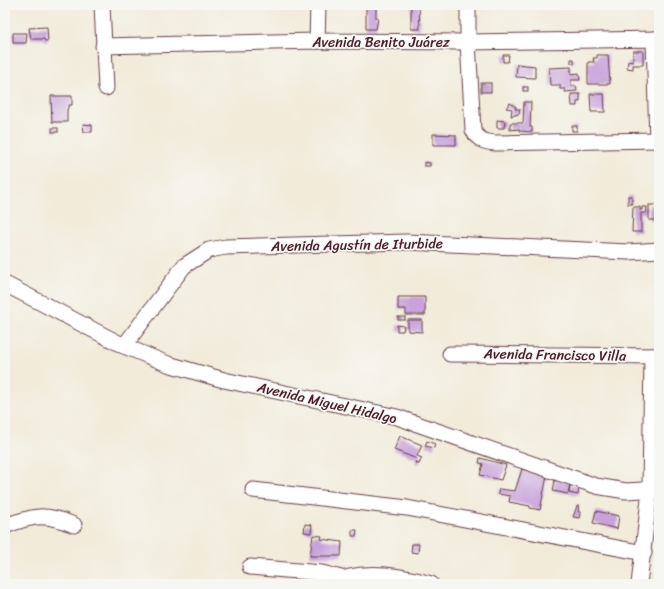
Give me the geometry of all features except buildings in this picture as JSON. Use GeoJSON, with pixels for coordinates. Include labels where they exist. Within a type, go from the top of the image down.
{"type":"FeatureCollection","features":[{"type":"Feature","properties":{"kind":"street"},"geometry":{"type":"LineString","coordinates":[[102,5],[106,88]]}},
{"type":"Feature","properties":{"kind":"street"},"geometry":{"type":"LineString","coordinates":[[317,41],[318,5]]}},
{"type":"Feature","properties":{"kind":"street"},"geometry":{"type":"LineString","coordinates":[[468,5],[468,42],[473,130],[477,137],[483,142],[658,140],[656,39]]}},
{"type":"Feature","properties":{"kind":"street","name":"Avenida Benito Juárez"},"geometry":{"type":"LineString","coordinates":[[103,46],[317,41],[468,42],[656,39]]}},
{"type":"Feature","properties":{"kind":"street","name":"Avenida Agustín de Iturbide"},"geometry":{"type":"LineString","coordinates":[[124,346],[184,266],[209,250],[226,247],[406,242],[630,252],[659,250]]}},
{"type":"Feature","properties":{"kind":"street","name":"Avenida Miguel Hidalgo"},"geometry":{"type":"LineString","coordinates":[[5,284],[124,346],[168,364],[224,380],[397,417],[596,486],[626,491],[655,490]]}},
{"type":"Feature","properties":{"kind":"street","name":"Avenida Francisco Villa"},"geometry":{"type":"LineString","coordinates":[[450,354],[655,356]]}},
{"type":"Feature","properties":{"kind":"street"},"geometry":{"type":"LineString","coordinates":[[639,584],[655,490],[655,356]]}},
{"type":"Feature","properties":{"kind":"street"},"geometry":{"type":"LineString","coordinates":[[253,490],[407,508],[644,553]]}},
{"type":"Feature","properties":{"kind":"street"},"geometry":{"type":"LineString","coordinates":[[5,526],[36,516],[56,518],[74,525]]}},
{"type":"Feature","properties":{"kind":"street"},"geometry":{"type":"LineString","coordinates":[[250,567],[322,574],[335,581],[373,574],[413,579],[431,584]]}}]}
